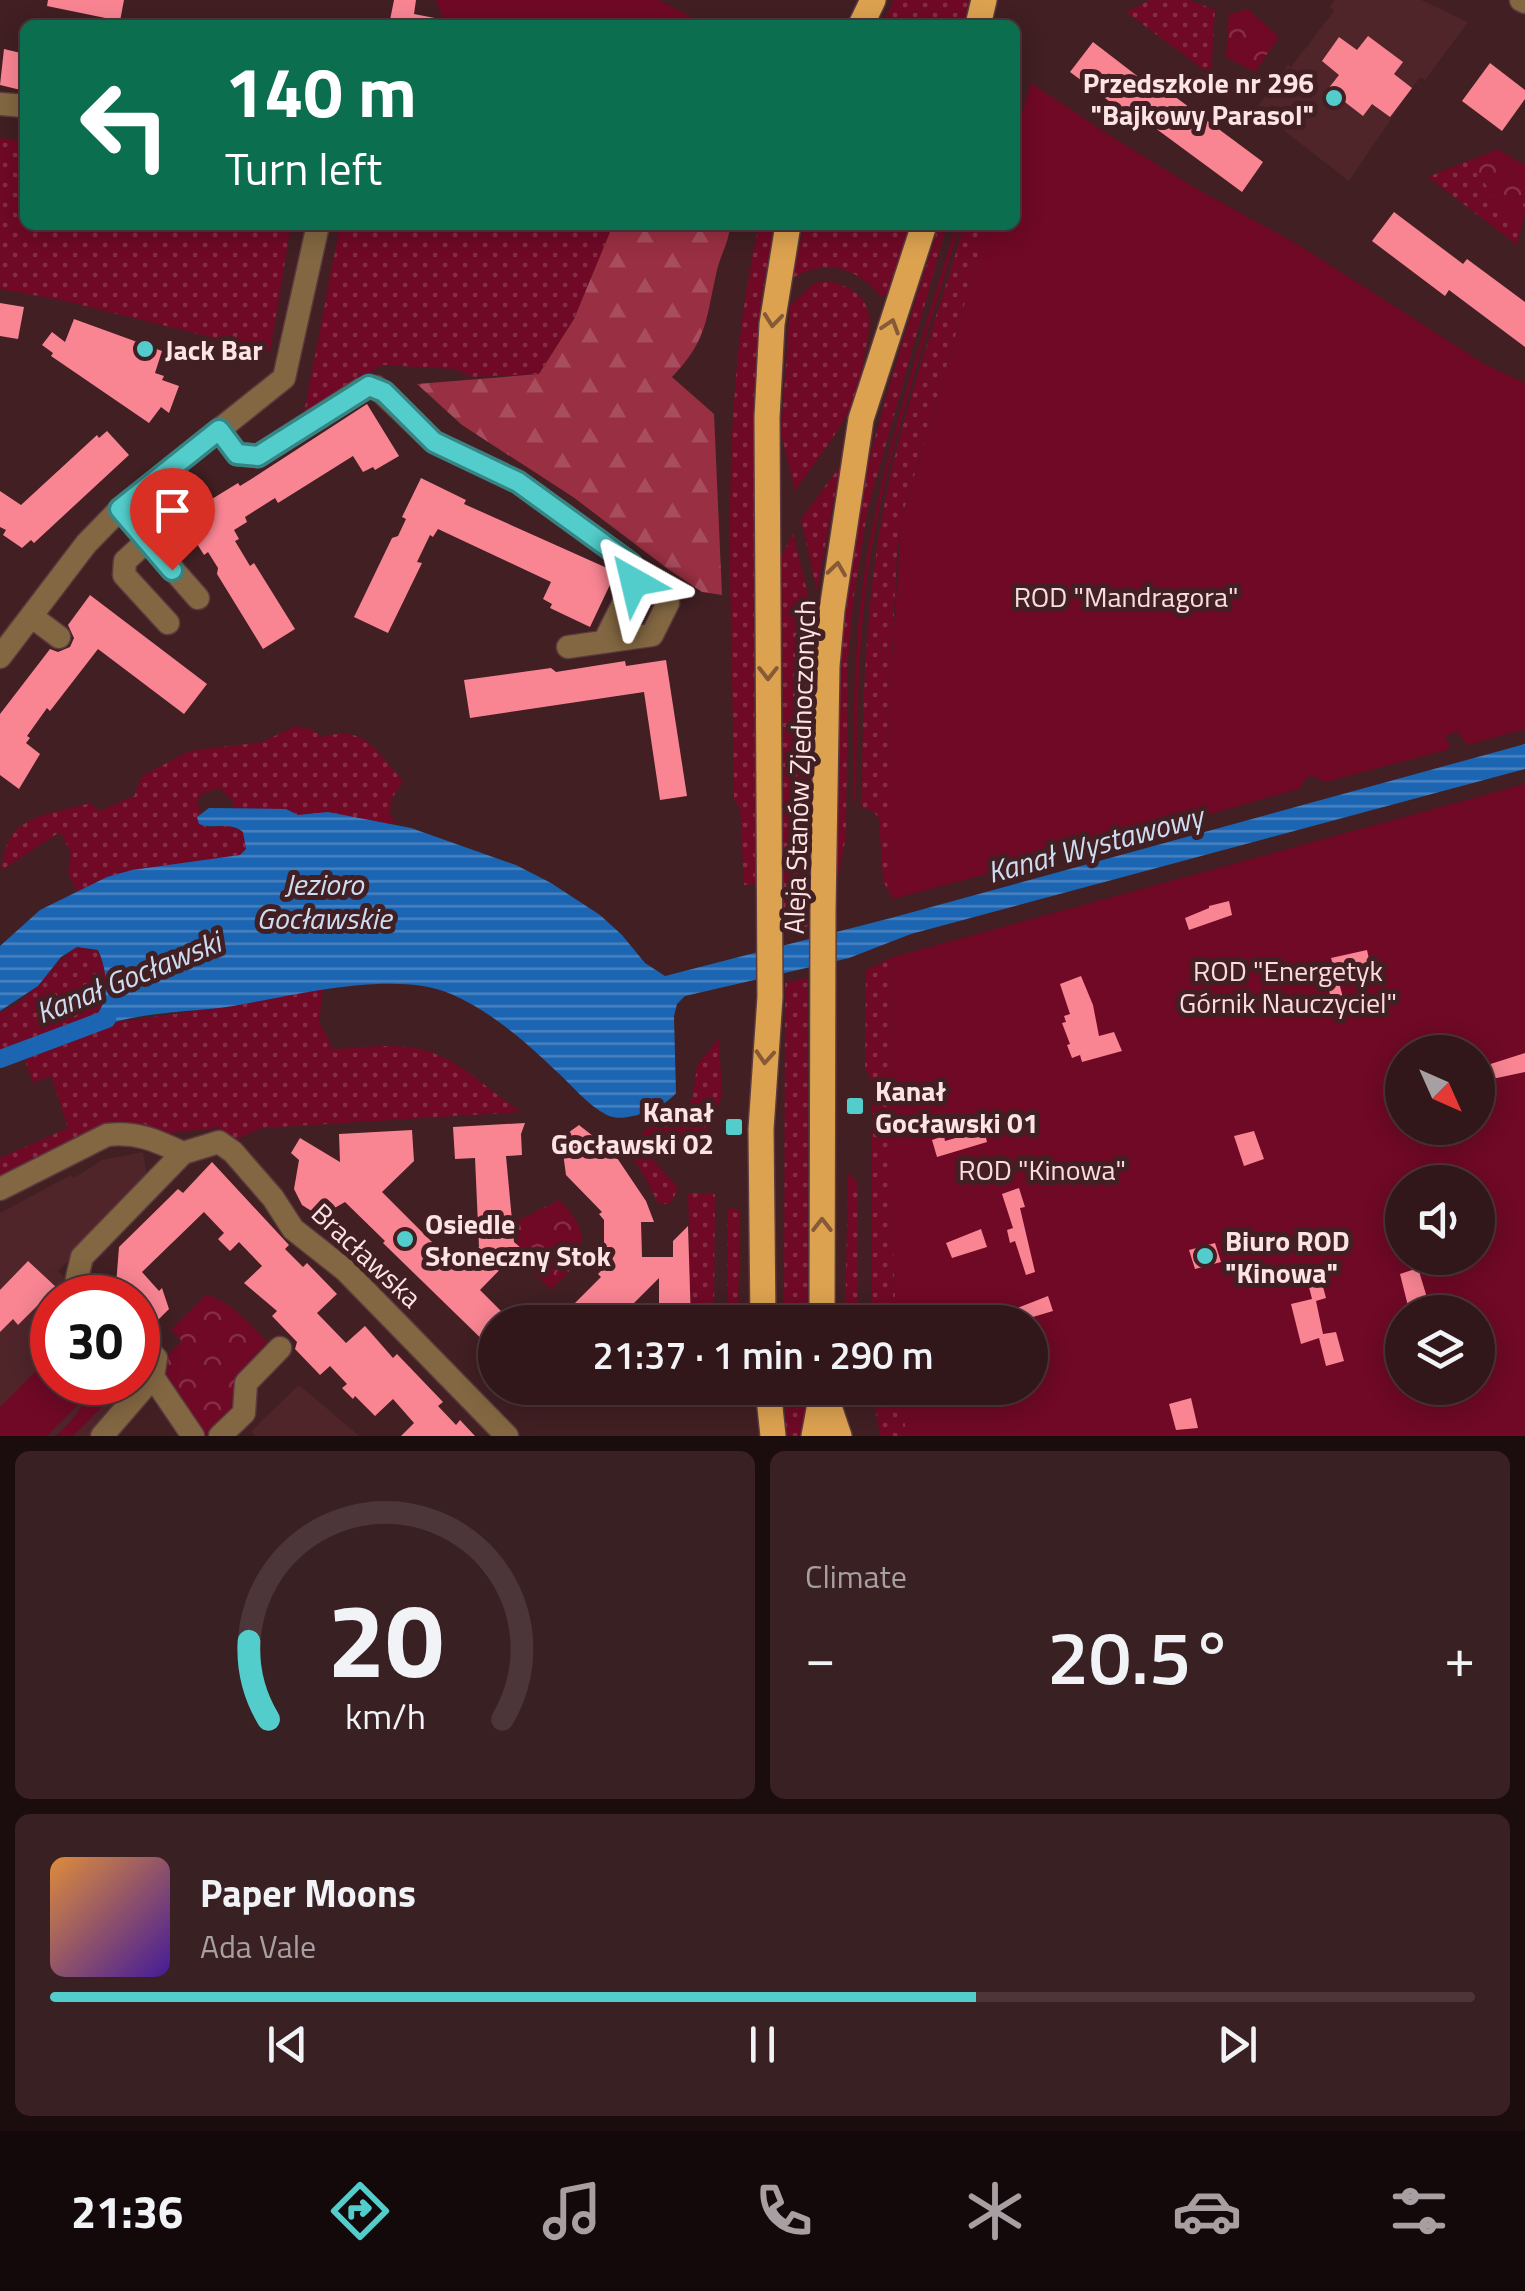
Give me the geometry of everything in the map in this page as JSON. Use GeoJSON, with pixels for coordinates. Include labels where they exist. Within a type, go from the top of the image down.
{"type":"FeatureCollection","features":[{"type":"Feature","properties":{"kind":"main road","name":"Aleja Stanów Zjednoczonych"},"geometry":{"type":"LineString","coordinates":[[763,1305],[761,1129],[770,997],[767,417],[774,313],[787,230]]}},
{"type":"Feature","properties":{"kind":"main road","name":"Aleja Stanów Zjednoczonych"},"geometry":{"type":"LineString","coordinates":[[822,1305],[827,666],[840,550],[862,420],[922,230]]}},
{"type":"Feature","properties":{"kind":"main road"},"geometry":{"type":"LineString","coordinates":[[757,1436],[759,1405]]}},
{"type":"Feature","properties":{"kind":"main road"},"geometry":{"type":"LineString","coordinates":[[770,1405],[773,1436]]}},
{"type":"Feature","properties":{"kind":"main road"},"geometry":{"type":"LineString","coordinates":[[814,1436],[820,1405]]}},
{"type":"Feature","properties":{"kind":"main road"},"geometry":{"type":"LineString","coordinates":[[828,1405],[838,1436]]}},
{"type":"Feature","properties":{"kind":"street"},"geometry":{"type":"LineString","coordinates":[[0,658],[86,544],[120,509],[284,378],[317,230]]}},
{"type":"Feature","properties":{"kind":"street"},"geometry":{"type":"LineString","coordinates":[[219,430],[237,454],[258,456],[362,388],[376,388],[434,442],[518,482],[631,564],[634,582],[604,642]]}},
{"type":"Feature","properties":{"kind":"street"},"geometry":{"type":"LineString","coordinates":[[120,509],[198,598]]}},
{"type":"Feature","properties":{"kind":"street"},"geometry":{"type":"LineString","coordinates":[[147,542],[125,560],[124,574],[168,622]]}},
{"type":"Feature","properties":{"kind":"street"},"geometry":{"type":"LineString","coordinates":[[568,647],[652,635],[668,603]]}},
{"type":"Feature","properties":{"kind":"street"},"geometry":{"type":"LineString","coordinates":[[32,616],[59,637]]}},
{"type":"Feature","properties":{"kind":"street"},"geometry":{"type":"LineString","coordinates":[[0,1189],[106,1134],[126,1132],[183,1153],[82,1258],[78,1275]]}},
{"type":"Feature","properties":{"kind":"street","name":"Bracławska"},"geometry":{"type":"LineString","coordinates":[[183,1153],[212,1142],[224,1144],[274,1198],[293,1229],[345,1270],[507,1436]]}},
{"type":"Feature","properties":{"kind":"street"},"geometry":{"type":"LineString","coordinates":[[220,1436],[244,1412],[246,1383],[280,1348]]}},
{"type":"Feature","properties":{"kind":"street"},"geometry":{"type":"LineString","coordinates":[[160,1389],[193,1436]]}},
{"type":"Feature","properties":{"kind":"street"},"geometry":{"type":"LineString","coordinates":[[102,1436],[129,1405]]}},
{"type":"Feature","properties":{"kind":"shaded area","name":"Przedszkole nr 296 \"Bajkowy Parasol\""},"geometry":{"type":"Polygon","coordinates":[[[1335,0],[1421,0],[1468,22],[1425,80],[1420,77],[1349,181],[1256,109],[1334,11],[1330,7],[1335,0]]]}},
{"type":"Feature","properties":{"kind":"shaded area"},"geometry":{"type":"Polygon","coordinates":[[[143,1152],[148,1182],[58,1271],[62,1275],[30,1275],[30,1405],[117,1405],[91,1436],[0,1436],[0,1213],[71,1175],[74,1178],[102,1160],[143,1152]]]}},
{"type":"Feature","properties":{"kind":"shaded area"},"geometry":{"type":"Polygon","coordinates":[[[299,1385],[359,1436],[255,1436],[251,1431],[299,1385]]]}},
{"type":"Feature","properties":{"kind":"green space"},"geometry":{"type":"Polygon","coordinates":[[[436,0],[658,0],[694,18],[693,20],[443,20],[436,0]]]}},
{"type":"Feature","properties":{"kind":"green space"},"geometry":{"type":"Polygon","coordinates":[[[894,0],[969,0],[964,20],[884,20],[894,0]]]}},
{"type":"Feature","properties":{"kind":"green space"},"geometry":{"type":"Polygon","coordinates":[[[1150,0],[1189,0],[1215,10],[1211,75],[1126,12],[1150,0]]]}},
{"type":"Feature","properties":{"kind":"green space"},"geometry":{"type":"Polygon","coordinates":[[[1248,9],[1279,37],[1255,72],[1226,57],[1229,14],[1248,9]]]}},
{"type":"Feature","properties":{"kind":"green space","name":"ROD \"Mandragora\""},"geometry":{"type":"Polygon","coordinates":[[[1031,83],[1197,189],[1297,244],[1486,365],[1525,383],[1525,729],[1467,745],[1457,731],[1446,736],[1450,749],[1325,782],[1310,775],[1301,788],[1130,837],[1117,829],[1110,841],[893,899],[890,691],[901,522],[987,230],[1020,230],[1020,119],[1031,83]]]}},
{"type":"Feature","properties":{"kind":"green space"},"geometry":{"type":"Polygon","coordinates":[[[0,138],[20,141],[20,230],[290,230],[270,352],[65,301],[0,289],[0,138]]]}},
{"type":"Feature","properties":{"kind":"green space"},"geometry":{"type":"Polygon","coordinates":[[[1498,149],[1525,165],[1525,196],[1519,222],[1502,209],[1470,160],[1498,149]]]}},
{"type":"Feature","properties":{"kind":"green space"},"geometry":{"type":"Polygon","coordinates":[[[1470,160],[1502,209],[1519,221],[1525,196],[1517,245],[1428,177],[1470,160]]]}},
{"type":"Feature","properties":{"kind":"green space"},"geometry":{"type":"Polygon","coordinates":[[[339,230],[611,230],[574,319],[539,374],[471,377],[455,369],[382,365],[304,413],[339,230]]]}},
{"type":"Feature","properties":{"kind":"green space"},"geometry":{"type":"Polygon","coordinates":[[[611,230],[729,230],[704,328],[693,351],[672,377],[714,414],[722,595],[702,592],[668,569],[573,497],[462,425],[417,384],[539,374],[574,319],[611,230]]]}},
{"type":"Feature","properties":{"kind":"green space"},"geometry":{"type":"Polygon","coordinates":[[[758,230],[773,230],[761,300],[754,398],[755,884],[744,885],[740,807],[734,800],[730,511],[737,367],[758,230]]]}},
{"type":"Feature","properties":{"kind":"green space"},"geometry":{"type":"Polygon","coordinates":[[[803,230],[908,230],[889,293],[881,297],[862,279],[841,269],[817,268],[793,278],[803,230]]]}},
{"type":"Feature","properties":{"kind":"green space"},"geometry":{"type":"Polygon","coordinates":[[[937,230],[946,230],[868,509],[848,661],[846,836],[838,877],[837,690],[844,596],[859,504],[937,230]]]}},
{"type":"Feature","properties":{"kind":"green space"},"geometry":{"type":"Polygon","coordinates":[[[954,230],[958,230],[894,446],[877,521],[860,662],[856,805],[854,693],[859,623],[867,553],[901,407],[954,230]]]}},
{"type":"Feature","properties":{"kind":"green space"},"geometry":{"type":"Polygon","coordinates":[[[962,230],[987,230],[903,514],[897,553],[890,691],[893,899],[883,881],[879,819],[862,807],[864,696],[868,622],[883,511],[920,367],[962,230]]]}},
{"type":"Feature","properties":{"kind":"green space"},"geometry":{"type":"Polygon","coordinates":[[[830,281],[862,299],[869,316],[868,339],[852,404],[795,491],[781,433],[790,306],[814,283],[830,281]]]}},
{"type":"Feature","properties":{"kind":"green space"},"geometry":{"type":"Polygon","coordinates":[[[840,466],[817,591],[801,519],[840,466]]]}},
{"type":"Feature","properties":{"kind":"green space"},"geometry":{"type":"Polygon","coordinates":[[[793,533],[814,620],[808,720],[808,928],[784,933],[782,555],[793,533]]]}},
{"type":"Feature","properties":{"kind":"green space"},"geometry":{"type":"Polygon","coordinates":[[[296,726],[314,730],[321,737],[360,737],[377,750],[403,781],[391,800],[390,814],[397,824],[298,815],[286,809],[233,809],[233,802],[220,788],[201,794],[197,803],[201,814],[197,817],[207,827],[232,826],[243,832],[246,849],[240,855],[107,877],[78,892],[68,874],[71,853],[60,832],[2,870],[11,838],[30,820],[90,803],[99,811],[134,796],[142,776],[189,751],[262,742],[296,726]]]}},
{"type":"Feature","properties":{"kind":"green space"},"geometry":{"type":"Polygon","coordinates":[[[1525,784],[1525,1436],[907,1436],[902,1405],[1048,1405],[1048,1305],[895,1305],[891,1178],[893,957],[1525,784]]]}},
{"type":"Feature","properties":{"kind":"green space"},"geometry":{"type":"Polygon","coordinates":[[[77,947],[98,951],[104,968],[105,993],[95,1017],[0,1052],[0,1012],[22,1000],[77,947]]]}},
{"type":"Feature","properties":{"kind":"green space"},"geometry":{"type":"Polygon","coordinates":[[[893,957],[891,1178],[895,1305],[872,1305],[872,1081],[865,1069],[866,970],[893,957]]]}},
{"type":"Feature","properties":{"kind":"green space"},"geometry":{"type":"Polygon","coordinates":[[[808,978],[808,1305],[784,1305],[785,983],[808,978]]]}},
{"type":"Feature","properties":{"kind":"green space"},"geometry":{"type":"Polygon","coordinates":[[[323,988],[319,1022],[333,1049],[399,1046],[434,1053],[460,1067],[521,1112],[263,1128],[236,1139],[218,1128],[170,1133],[141,1123],[108,1124],[0,1180],[0,1158],[68,1128],[51,1076],[33,1083],[23,1055],[110,1023],[323,988]]]}},
{"type":"Feature","properties":{"kind":"green space"},"geometry":{"type":"Polygon","coordinates":[[[719,1038],[722,1095],[700,1151],[636,1143],[645,1130],[689,1104],[697,1065],[719,1038]]]}},
{"type":"Feature","properties":{"kind":"green space"},"geometry":{"type":"Polygon","coordinates":[[[624,1147],[642,1148],[678,1188],[671,1204],[658,1203],[624,1147]]]}},
{"type":"Feature","properties":{"kind":"green space"},"geometry":{"type":"Polygon","coordinates":[[[848,1173],[858,1183],[858,1305],[845,1305],[848,1173]]]}},
{"type":"Feature","properties":{"kind":"green space"},"geometry":{"type":"Polygon","coordinates":[[[688,1193],[715,1194],[714,1305],[691,1305],[688,1193]]]}},
{"type":"Feature","properties":{"kind":"green space"},"geometry":{"type":"Polygon","coordinates":[[[559,1200],[578,1224],[582,1246],[572,1268],[551,1289],[534,1274],[538,1265],[524,1251],[517,1257],[517,1221],[559,1200]]]}},
{"type":"Feature","properties":{"kind":"green space"},"geometry":{"type":"Polygon","coordinates":[[[727,1208],[740,1209],[738,1305],[727,1305],[727,1208]]]}},
{"type":"Feature","properties":{"kind":"green space"},"geometry":{"type":"Polygon","coordinates":[[[206,1295],[233,1309],[272,1348],[237,1405],[206,1436],[199,1436],[161,1370],[167,1356],[182,1341],[171,1330],[206,1295]]]}},
{"type":"Feature","properties":{"kind":"green space"},"geometry":{"type":"Polygon","coordinates":[[[30,1377],[30,1405],[78,1405],[47,1436],[0,1436],[0,1407],[30,1377]]]}},
{"type":"Feature","properties":{"kind":"green space"},"geometry":{"type":"Polygon","coordinates":[[[104,1405],[73,1436],[56,1436],[73,1418],[81,1406],[104,1405]]]}},
{"type":"Feature","properties":{"kind":"green space"},"geometry":{"type":"Polygon","coordinates":[[[785,1405],[809,1405],[809,1436],[785,1436],[785,1405]]]}},
{"type":"Feature","properties":{"kind":"green space"},"geometry":{"type":"Polygon","coordinates":[[[875,1405],[902,1405],[907,1436],[880,1436],[875,1405]]]}},
{"type":"Feature","properties":{"kind":"water","name":"Jezioro Gocławskie"},"geometry":{"type":"Polygon","coordinates":[[[1525,744],[1525,769],[911,934],[849,958],[685,996],[677,1004],[674,1016],[676,1093],[654,1109],[634,1116],[615,1117],[600,1111],[493,1018],[451,994],[428,987],[343,987],[233,1006],[142,1016],[91,1031],[88,1023],[101,1008],[106,990],[104,969],[98,950],[77,947],[61,957],[38,986],[0,1011],[0,946],[40,910],[107,877],[132,870],[240,855],[246,849],[243,832],[199,824],[197,817],[209,808],[286,809],[298,815],[328,812],[411,828],[516,865],[600,915],[645,963],[665,976],[1525,744]]]}},
{"type":"Feature","properties":{"kind":"building"},"geometry":{"type":"Polygon","coordinates":[[[48,0],[124,0],[120,20],[47,6],[48,0]]]}},
{"type":"Feature","properties":{"kind":"building"},"geometry":{"type":"Polygon","coordinates":[[[394,0],[416,0],[414,14],[440,19],[440,20],[390,20],[394,0]]]}},
{"type":"Feature","properties":{"kind":"building"},"geometry":{"type":"Polygon","coordinates":[[[1368,36],[1403,62],[1394,74],[1412,88],[1390,117],[1372,104],[1363,116],[1328,89],[1339,75],[1322,61],[1339,37],[1357,50],[1368,36]]]}},
{"type":"Feature","properties":{"kind":"building"},"geometry":{"type":"Polygon","coordinates":[[[1093,42],[1162,95],[1166,90],[1263,162],[1242,192],[1147,122],[1144,127],[1070,72],[1093,42]]]}},
{"type":"Feature","properties":{"kind":"building"},"geometry":{"type":"Polygon","coordinates":[[[4,49],[20,53],[20,90],[0,85],[4,49]]]}},
{"type":"Feature","properties":{"kind":"building"},"geometry":{"type":"Polygon","coordinates":[[[1490,63],[1525,90],[1525,99],[1502,131],[1462,101],[1490,63]]]}},
{"type":"Feature","properties":{"kind":"building"},"geometry":{"type":"Polygon","coordinates":[[[1394,212],[1463,264],[1467,259],[1525,302],[1525,347],[1449,290],[1445,296],[1372,241],[1394,212]]]}},
{"type":"Feature","properties":{"kind":"building"},"geometry":{"type":"Polygon","coordinates":[[[0,303],[24,307],[18,339],[0,336],[0,303]]]}},
{"type":"Feature","properties":{"kind":"building"},"geometry":{"type":"Polygon","coordinates":[[[74,319],[162,351],[155,373],[179,386],[169,413],[161,407],[149,423],[51,356],[53,353],[42,345],[52,332],[65,342],[74,319]]]}},
{"type":"Feature","properties":{"kind":"building"},"geometry":{"type":"Polygon","coordinates":[[[367,404],[399,456],[375,470],[373,467],[363,472],[353,456],[278,503],[275,498],[245,517],[247,522],[234,530],[239,539],[235,541],[250,566],[254,563],[295,629],[263,649],[217,574],[218,568],[208,552],[204,555],[181,518],[238,483],[240,486],[367,404]]]}},
{"type":"Feature","properties":{"kind":"building"},"geometry":{"type":"Polygon","coordinates":[[[107,431],[129,455],[34,543],[31,540],[22,548],[3,535],[6,530],[0,527],[0,491],[21,505],[97,435],[99,438],[107,431]]]}},
{"type":"Feature","properties":{"kind":"building"},"geometry":{"type":"Polygon","coordinates":[[[421,478],[466,500],[464,504],[616,572],[590,627],[550,608],[552,604],[543,599],[551,582],[438,529],[433,537],[430,535],[417,562],[422,563],[388,633],[354,617],[392,538],[398,536],[406,519],[402,517],[421,478]]]}},
{"type":"Feature","properties":{"kind":"building"},"geometry":{"type":"Polygon","coordinates":[[[90,595],[207,684],[184,714],[98,649],[27,736],[30,738],[26,743],[40,754],[19,789],[0,775],[0,714],[50,649],[58,652],[70,647],[74,638],[68,625],[90,595]]]}},
{"type":"Feature","properties":{"kind":"building"},"geometry":{"type":"Polygon","coordinates":[[[666,660],[687,796],[660,800],[644,692],[470,718],[464,680],[551,668],[556,672],[625,661],[626,666],[666,660]]]}},
{"type":"Feature","properties":{"kind":"building"},"geometry":{"type":"Polygon","coordinates":[[[1229,901],[1232,915],[1189,930],[1185,918],[1229,901]]]}},
{"type":"Feature","properties":{"kind":"building"},"geometry":{"type":"Polygon","coordinates":[[[1367,950],[1370,964],[1336,972],[1347,1012],[1335,1015],[1325,974],[1335,971],[1331,958],[1367,950]]]}},
{"type":"Feature","properties":{"kind":"building"},"geometry":{"type":"Polygon","coordinates":[[[1081,976],[1093,1005],[1099,1036],[1114,1032],[1122,1051],[1082,1062],[1080,1055],[1072,1058],[1067,1045],[1070,1044],[1062,1023],[1066,1022],[1064,1016],[1070,1014],[1060,984],[1081,976]]]}},
{"type":"Feature","properties":{"kind":"building"},"geometry":{"type":"Polygon","coordinates":[[[1525,1053],[1525,1072],[1495,1078],[1495,1063],[1525,1053]]]}},
{"type":"Feature","properties":{"kind":"building","name":"Osiedle Słoneczny Stok"},"geometry":{"type":"Polygon","coordinates":[[[525,1123],[522,1155],[506,1156],[514,1242],[521,1248],[480,1290],[495,1305],[478,1305],[478,1335],[345,1202],[326,1213],[313,1212],[302,1205],[294,1189],[299,1160],[291,1153],[300,1138],[340,1162],[339,1134],[412,1130],[414,1161],[382,1192],[457,1267],[479,1247],[475,1158],[455,1159],[453,1127],[525,1123]]]}},
{"type":"Feature","properties":{"kind":"building"},"geometry":{"type":"Polygon","coordinates":[[[579,1125],[613,1152],[646,1201],[654,1222],[641,1222],[642,1257],[673,1257],[673,1241],[688,1226],[690,1305],[659,1305],[659,1278],[632,1305],[573,1305],[601,1277],[598,1274],[604,1268],[604,1220],[599,1214],[602,1212],[566,1175],[561,1138],[579,1125]]]}},
{"type":"Feature","properties":{"kind":"building"},"geometry":{"type":"Polygon","coordinates":[[[984,1130],[987,1142],[937,1157],[932,1140],[944,1136],[945,1141],[984,1130]]]}},
{"type":"Feature","properties":{"kind":"building"},"geometry":{"type":"Polygon","coordinates":[[[1254,1131],[1264,1159],[1244,1166],[1234,1136],[1254,1131]]]}},
{"type":"Feature","properties":{"kind":"building"},"geometry":{"type":"Polygon","coordinates":[[[212,1162],[289,1245],[285,1249],[303,1267],[307,1263],[337,1294],[317,1313],[346,1343],[365,1326],[393,1358],[397,1354],[443,1402],[438,1406],[456,1425],[460,1420],[475,1436],[401,1436],[414,1423],[393,1399],[375,1416],[342,1388],[347,1384],[330,1366],[320,1375],[272,1316],[277,1311],[244,1283],[262,1266],[239,1242],[230,1251],[218,1239],[224,1233],[204,1212],[142,1272],[145,1275],[117,1275],[119,1247],[178,1189],[183,1193],[212,1162]]]}},
{"type":"Feature","properties":{"kind":"building"},"geometry":{"type":"Polygon","coordinates":[[[1019,1188],[1035,1272],[1026,1275],[1015,1241],[1010,1243],[1007,1230],[1013,1228],[1002,1194],[1019,1188]]]}},
{"type":"Feature","properties":{"kind":"building"},"geometry":{"type":"Polygon","coordinates":[[[981,1229],[987,1247],[952,1258],[946,1243],[981,1229]]]}},
{"type":"Feature","properties":{"kind":"building","name":"Biuro ROD \"Kinowa\""},"geometry":{"type":"Polygon","coordinates":[[[1215,1243],[1221,1262],[1195,1269],[1189,1250],[1215,1243]]]}},
{"type":"Feature","properties":{"kind":"building"},"geometry":{"type":"Polygon","coordinates":[[[28,1261],[43,1275],[30,1275],[30,1313],[18,1325],[13,1319],[0,1332],[0,1290],[28,1261]]]}},
{"type":"Feature","properties":{"kind":"building"},"geometry":{"type":"Polygon","coordinates":[[[1400,1275],[1420,1275],[1426,1295],[1405,1295],[1400,1275]]]}},
{"type":"Feature","properties":{"kind":"building"},"geometry":{"type":"Polygon","coordinates":[[[1322,1283],[1326,1298],[1316,1301],[1323,1334],[1336,1332],[1344,1361],[1326,1366],[1319,1338],[1301,1344],[1291,1304],[1312,1299],[1309,1287],[1322,1283]]]}},
{"type":"Feature","properties":{"kind":"building"},"geometry":{"type":"Polygon","coordinates":[[[162,1288],[169,1309],[160,1318],[162,1288]]]}},
{"type":"Feature","properties":{"kind":"building"},"geometry":{"type":"Polygon","coordinates":[[[1048,1296],[1053,1311],[1048,1312],[1048,1305],[1025,1305],[1048,1296]]]}},
{"type":"Feature","properties":{"kind":"building"},"geometry":{"type":"Polygon","coordinates":[[[1191,1398],[1198,1428],[1176,1430],[1169,1404],[1191,1398]]]}},
{"type":"Feature","properties":{"kind":"waterway","name":"Kanał Gocławski"},"geometry":{"type":"LineString","coordinates":[[0,1059],[107,1019]]}},
{"type":"Feature","properties":{"kind":"place","name":"Przedszkole nr 296 \"Bajkowy Parasol\""},"geometry":{"type":"Point","coordinates":[1334,98]}},
{"type":"Feature","properties":{"kind":"place","name":"Jack Bar"},"geometry":{"type":"Point","coordinates":[145,349]}},
{"type":"Feature","properties":{"kind":"place","name":"Kanał Gocławski 01"},"geometry":{"type":"Point","coordinates":[855,1106]}},
{"type":"Feature","properties":{"kind":"place","name":"Kanał Gocławski 02"},"geometry":{"type":"Point","coordinates":[734,1127]}},
{"type":"Feature","properties":{"kind":"place","name":"Osiedle Słoneczny Stok"},"geometry":{"type":"Point","coordinates":[405,1239]}},
{"type":"Feature","properties":{"kind":"place","name":"Biuro ROD \"Kinowa\""},"geometry":{"type":"Point","coordinates":[1205,1256]}},
{"type":"Feature","properties":{"kind":"route"},"geometry":{"type":"LineString","coordinates":[[172,570],[120,509],[219,430],[237,454],[258,456],[369,386],[384,392],[434,442],[518,482],[631,564],[634,582]]}},
{"type":"Feature","properties":{"kind":"water label","name":"Kanał Wystawowy"},"geometry":{"type":"Point","coordinates":[1095,844]}},
{"type":"Feature","properties":{"kind":"park label","name":"ROD \"Energetyk Górnik Nauczyciel\""},"geometry":{"type":"Point","coordinates":[1288,986]}},
{"type":"Feature","properties":{"kind":"park label","name":"ROD \"Kinowa\""},"geometry":{"type":"Point","coordinates":[1042,1169]}}]}
